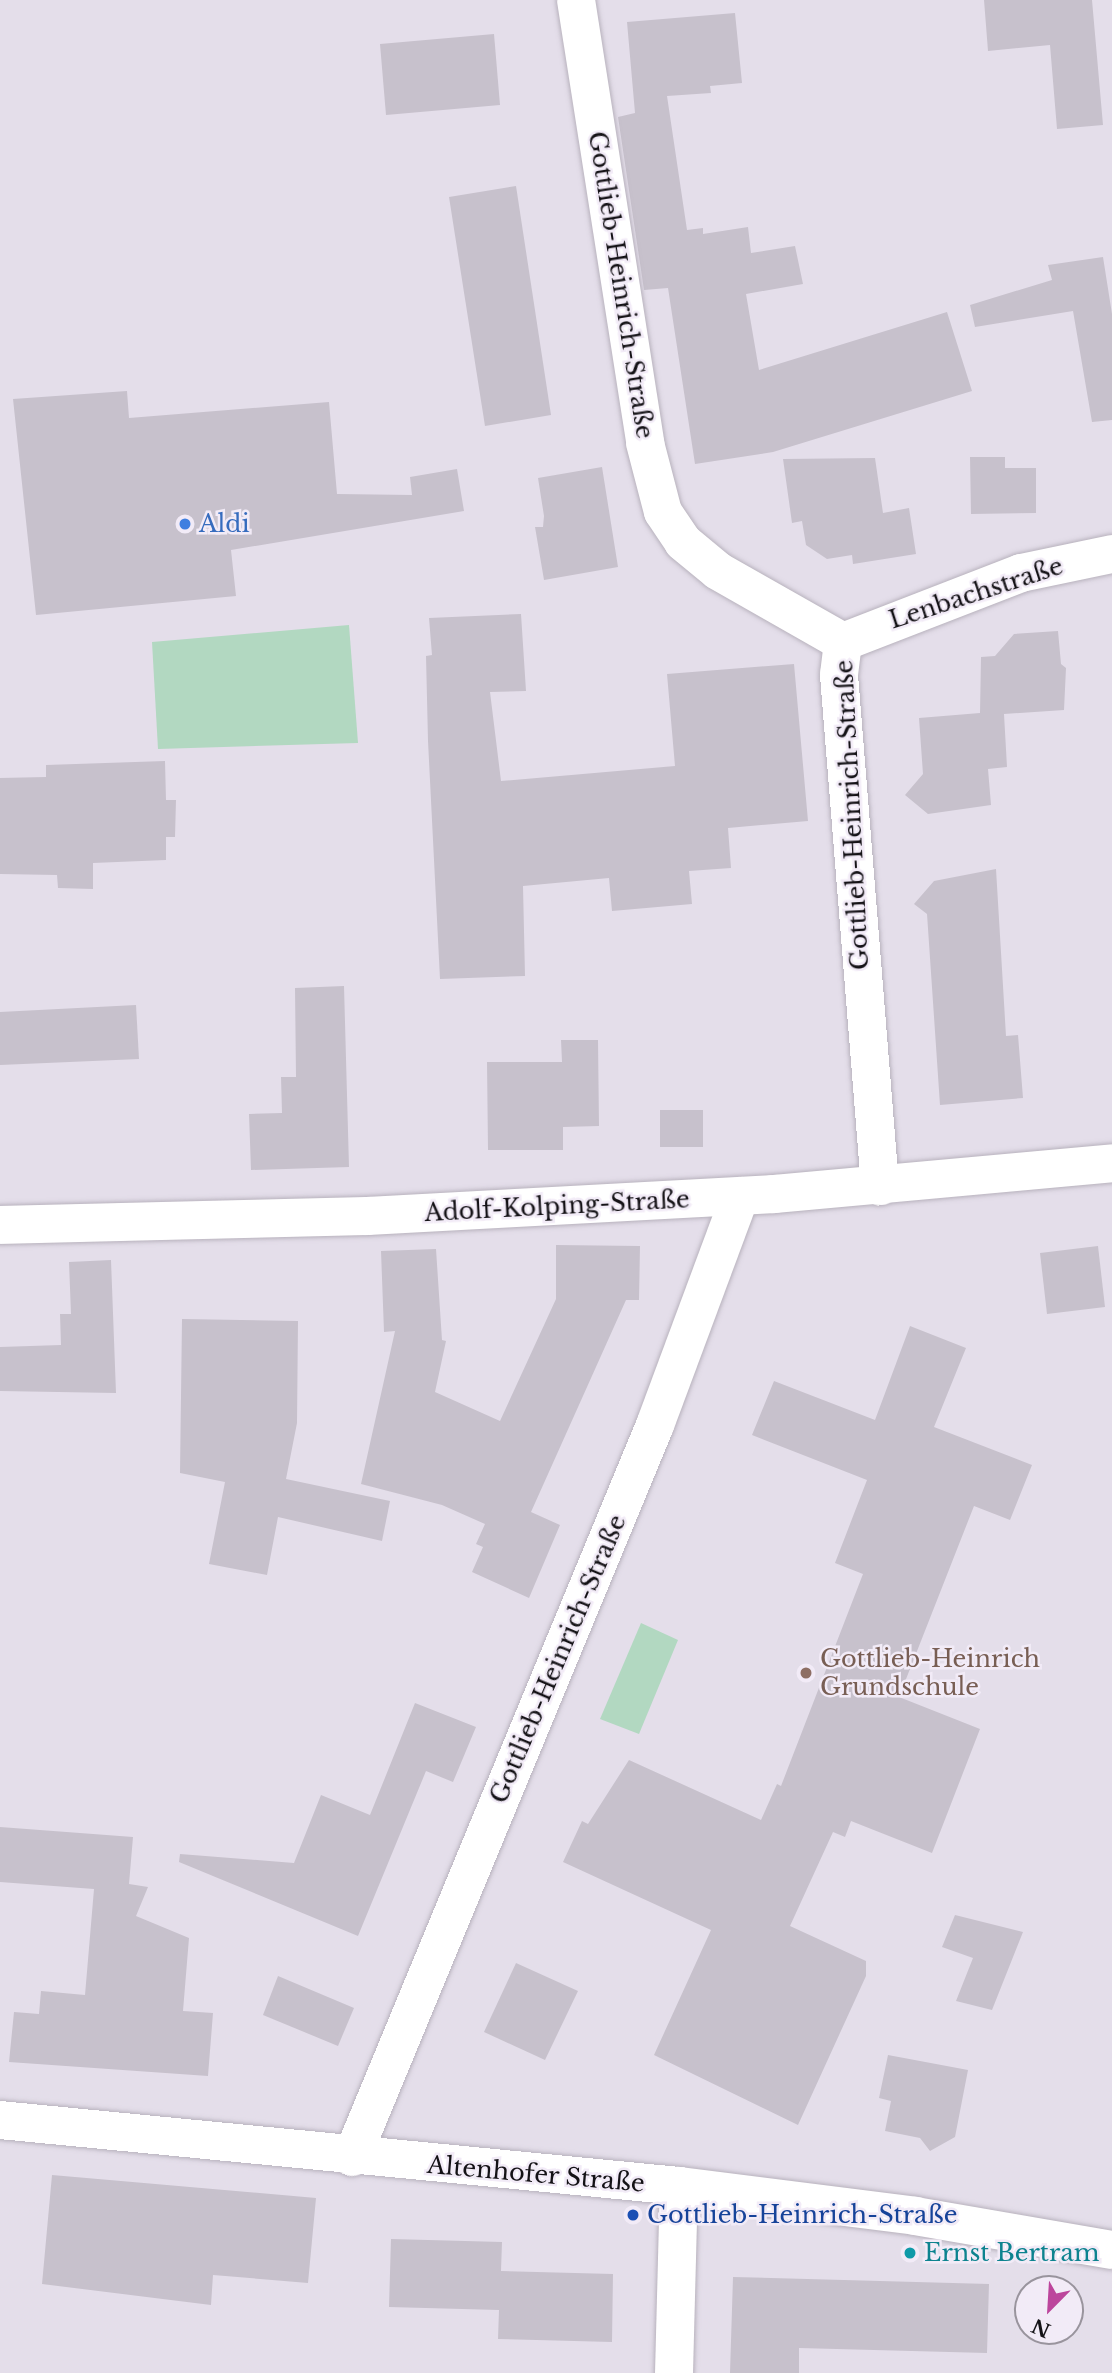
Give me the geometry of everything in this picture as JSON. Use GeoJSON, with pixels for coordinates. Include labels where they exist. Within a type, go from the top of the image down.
{"type":"FeatureCollection","features":[{"type":"Feature","properties":{"kind":"street","name":"Gottlieb-Heinrich-Straße"},"geometry":{"type":"LineString","coordinates":[[576,0],[645,443],[663,512],[682,542],[718,570],[843,642],[839,674],[880,1186]]}},
{"type":"Feature","properties":{"kind":"street","name":"Lenbachstraße"},"geometry":{"type":"LineString","coordinates":[[843,642],[1021,573],[1112,554]]}},
{"type":"Feature","properties":{"kind":"street","name":"Adolf-Kolping-Straße"},"geometry":{"type":"LineString","coordinates":[[0,1225],[368,1216],[740,1196],[880,1186],[1112,1163]]}},
{"type":"Feature","properties":{"kind":"street","name":"Gottlieb-Heinrich-Straße"},"geometry":{"type":"LineString","coordinates":[[352,2157],[655,1425],[740,1196]]}},
{"type":"Feature","properties":{"kind":"street","name":"Altenhofer Straße"},"geometry":{"type":"LineString","coordinates":[[0,2120],[352,2157],[679,2186],[915,2216],[1112,2250]]}},
{"type":"Feature","properties":{"kind":"street"},"geometry":{"type":"LineString","coordinates":[[674,2373],[679,2186]]}},
{"type":"Feature","properties":{"kind":"green space"},"geometry":{"type":"Polygon","coordinates":[[[349,625],[358,743],[158,749],[152,642],[349,625]]]}},
{"type":"Feature","properties":{"kind":"green space"},"geometry":{"type":"Polygon","coordinates":[[[641,1623],[678,1640],[639,1734],[600,1719],[641,1623]]]}},
{"type":"Feature","properties":{"kind":"building"},"geometry":{"type":"Polygon","coordinates":[[[984,0],[1092,0],[1103,125],[1057,129],[1050,45],[988,51],[984,0]]]}},
{"type":"Feature","properties":{"kind":"building"},"geometry":{"type":"Polygon","coordinates":[[[735,13],[742,83],[710,86],[711,93],[667,96],[687,230],[703,228],[703,234],[748,227],[751,253],[795,246],[803,284],[746,294],[759,370],[947,312],[972,391],[773,452],[695,464],[668,288],[644,290],[618,117],[635,113],[627,22],[735,13]]]}},
{"type":"Feature","properties":{"kind":"building"},"geometry":{"type":"Polygon","coordinates":[[[494,34],[500,105],[386,115],[380,44],[494,34]]]}},
{"type":"Feature","properties":{"kind":"building"},"geometry":{"type":"Polygon","coordinates":[[[516,186],[551,415],[485,426],[449,197],[516,186]]]}},
{"type":"Feature","properties":{"kind":"building"},"geometry":{"type":"Polygon","coordinates":[[[1103,257],[1112,314],[1112,420],[1092,422],[1073,311],[975,327],[970,305],[1052,280],[1048,265],[1103,257]]]}},
{"type":"Feature","properties":{"kind":"building"},"geometry":{"type":"Polygon","coordinates":[[[127,391],[129,418],[329,402],[337,494],[412,495],[410,477],[457,469],[464,511],[231,550],[236,596],[36,615],[13,399],[127,391]]]}},
{"type":"Feature","properties":{"kind":"building"},"geometry":{"type":"Polygon","coordinates":[[[970,457],[1005,457],[1005,468],[1036,468],[1036,513],[971,514],[970,457]]]}},
{"type":"Feature","properties":{"kind":"building"},"geometry":{"type":"Polygon","coordinates":[[[875,458],[883,513],[909,508],[916,554],[853,564],[852,555],[827,559],[806,545],[802,521],[792,523],[783,459],[875,458]]]}},
{"type":"Feature","properties":{"kind":"building"},"geometry":{"type":"Polygon","coordinates":[[[602,467],[618,567],[544,580],[535,527],[543,527],[544,516],[538,478],[602,467]]]}},
{"type":"Feature","properties":{"kind":"building"},"geometry":{"type":"Polygon","coordinates":[[[521,614],[526,691],[490,692],[501,781],[675,766],[667,674],[794,664],[808,821],[728,828],[731,868],[689,871],[692,904],[612,911],[609,878],[523,886],[525,976],[440,979],[428,741],[426,656],[432,655],[429,618],[521,614]]]}},
{"type":"Feature","properties":{"kind":"building"},"geometry":{"type":"Polygon","coordinates":[[[1058,631],[1061,664],[1066,668],[1064,710],[1004,714],[1007,767],[988,769],[991,805],[928,814],[905,795],[923,774],[919,718],[980,713],[981,657],[995,656],[1014,634],[1058,631]]]}},
{"type":"Feature","properties":{"kind":"building"},"geometry":{"type":"Polygon","coordinates":[[[165,761],[166,800],[176,800],[175,837],[166,837],[166,860],[93,863],[93,889],[58,888],[57,875],[0,874],[0,778],[46,777],[46,765],[165,761]]]}},
{"type":"Feature","properties":{"kind":"building"},"geometry":{"type":"Polygon","coordinates":[[[996,869],[1006,1036],[1018,1035],[1023,1098],[940,1105],[927,914],[914,904],[934,881],[996,869]]]}},
{"type":"Feature","properties":{"kind":"building"},"geometry":{"type":"Polygon","coordinates":[[[344,986],[349,1167],[251,1170],[249,1114],[282,1113],[281,1077],[296,1077],[295,988],[344,986]]]}},
{"type":"Feature","properties":{"kind":"building"},"geometry":{"type":"Polygon","coordinates":[[[136,1005],[139,1059],[0,1065],[0,1012],[136,1005]]]}},
{"type":"Feature","properties":{"kind":"building"},"geometry":{"type":"Polygon","coordinates":[[[561,1040],[598,1040],[599,1126],[563,1127],[563,1150],[488,1150],[487,1062],[562,1062],[561,1040]]]}},
{"type":"Feature","properties":{"kind":"building"},"geometry":{"type":"Polygon","coordinates":[[[660,1110],[703,1110],[703,1147],[660,1147],[660,1110]]]}},
{"type":"Feature","properties":{"kind":"building"},"geometry":{"type":"Polygon","coordinates":[[[556,1245],[640,1246],[639,1300],[626,1300],[531,1512],[560,1525],[529,1598],[472,1572],[483,1547],[476,1544],[485,1524],[442,1505],[361,1484],[395,1331],[384,1332],[381,1251],[436,1249],[442,1340],[446,1341],[435,1392],[500,1421],[556,1299],[556,1245]]]}},
{"type":"Feature","properties":{"kind":"building"},"geometry":{"type":"Polygon","coordinates":[[[1098,1246],[1105,1307],[1047,1314],[1040,1253],[1098,1246]]]}},
{"type":"Feature","properties":{"kind":"building"},"geometry":{"type":"Polygon","coordinates":[[[111,1260],[116,1393],[0,1391],[0,1347],[61,1345],[60,1314],[71,1314],[69,1262],[111,1260]]]}},
{"type":"Feature","properties":{"kind":"building"},"geometry":{"type":"Polygon","coordinates":[[[182,1319],[298,1321],[297,1423],[286,1479],[390,1501],[382,1541],[278,1517],[267,1575],[209,1564],[225,1482],[180,1473],[182,1319]]]}},
{"type":"Feature","properties":{"kind":"building"},"geometry":{"type":"Polygon","coordinates":[[[910,1326],[966,1348],[934,1427],[1032,1465],[1010,1520],[974,1506],[899,1697],[980,1729],[932,1853],[851,1821],[845,1837],[833,1832],[790,1926],[866,1961],[866,1976],[798,2125],[654,2055],[711,1930],[563,1862],[582,1821],[588,1824],[629,1760],[761,1820],[777,1784],[781,1786],[863,1574],[835,1563],[867,1480],[752,1435],[774,1381],[875,1420],[910,1326]]]}},
{"type":"Feature","properties":{"kind":"building"},"geometry":{"type":"Polygon","coordinates":[[[415,1703],[476,1727],[453,1782],[426,1771],[358,1936],[179,1862],[180,1854],[294,1863],[321,1795],[370,1815],[415,1703]]]}},
{"type":"Feature","properties":{"kind":"building"},"geometry":{"type":"Polygon","coordinates":[[[0,1827],[133,1837],[129,1884],[148,1887],[136,1916],[189,1938],[183,2011],[213,2013],[208,2076],[9,2062],[14,2012],[39,2014],[41,1991],[85,1995],[94,1889],[0,1882],[0,1827]]]}},
{"type":"Feature","properties":{"kind":"building"},"geometry":{"type":"Polygon","coordinates":[[[955,1915],[1023,1932],[992,2010],[956,2001],[973,1958],[942,1947],[955,1915]]]}},
{"type":"Feature","properties":{"kind":"building"},"geometry":{"type":"Polygon","coordinates":[[[516,1963],[578,1991],[545,2060],[484,2032],[516,1963]]]}},
{"type":"Feature","properties":{"kind":"building"},"geometry":{"type":"Polygon","coordinates":[[[278,1976],[354,2008],[338,2046],[263,2015],[278,1976]]]}},
{"type":"Feature","properties":{"kind":"building"},"geometry":{"type":"Polygon","coordinates":[[[888,2055],[968,2070],[955,2137],[930,2151],[920,2138],[885,2131],[891,2101],[879,2098],[888,2055]]]}},
{"type":"Feature","properties":{"kind":"building"},"geometry":{"type":"Polygon","coordinates":[[[52,2175],[316,2198],[308,2283],[213,2275],[211,2305],[42,2284],[52,2175]]]}},
{"type":"Feature","properties":{"kind":"building"},"geometry":{"type":"Polygon","coordinates":[[[391,2239],[502,2242],[501,2271],[613,2274],[612,2342],[498,2339],[499,2310],[389,2307],[391,2239]]]}},
{"type":"Feature","properties":{"kind":"building"},"geometry":{"type":"Polygon","coordinates":[[[733,2277],[989,2284],[987,2353],[799,2348],[799,2373],[730,2373],[733,2277]]]}},
{"type":"Feature","properties":{"kind":"place","name":"Aldi"},"geometry":{"type":"Point","coordinates":[185,524]}},
{"type":"Feature","properties":{"kind":"place","name":"Gottlieb-Heinrich Grundschule"},"geometry":{"type":"Point","coordinates":[806,1673]}},
{"type":"Feature","properties":{"kind":"place","name":"Gottlieb-Heinrich-Straße"},"geometry":{"type":"Point","coordinates":[633,2215]}},
{"type":"Feature","properties":{"kind":"place","name":"Ernst Bertram"},"geometry":{"type":"Point","coordinates":[910,2253]}}]}
